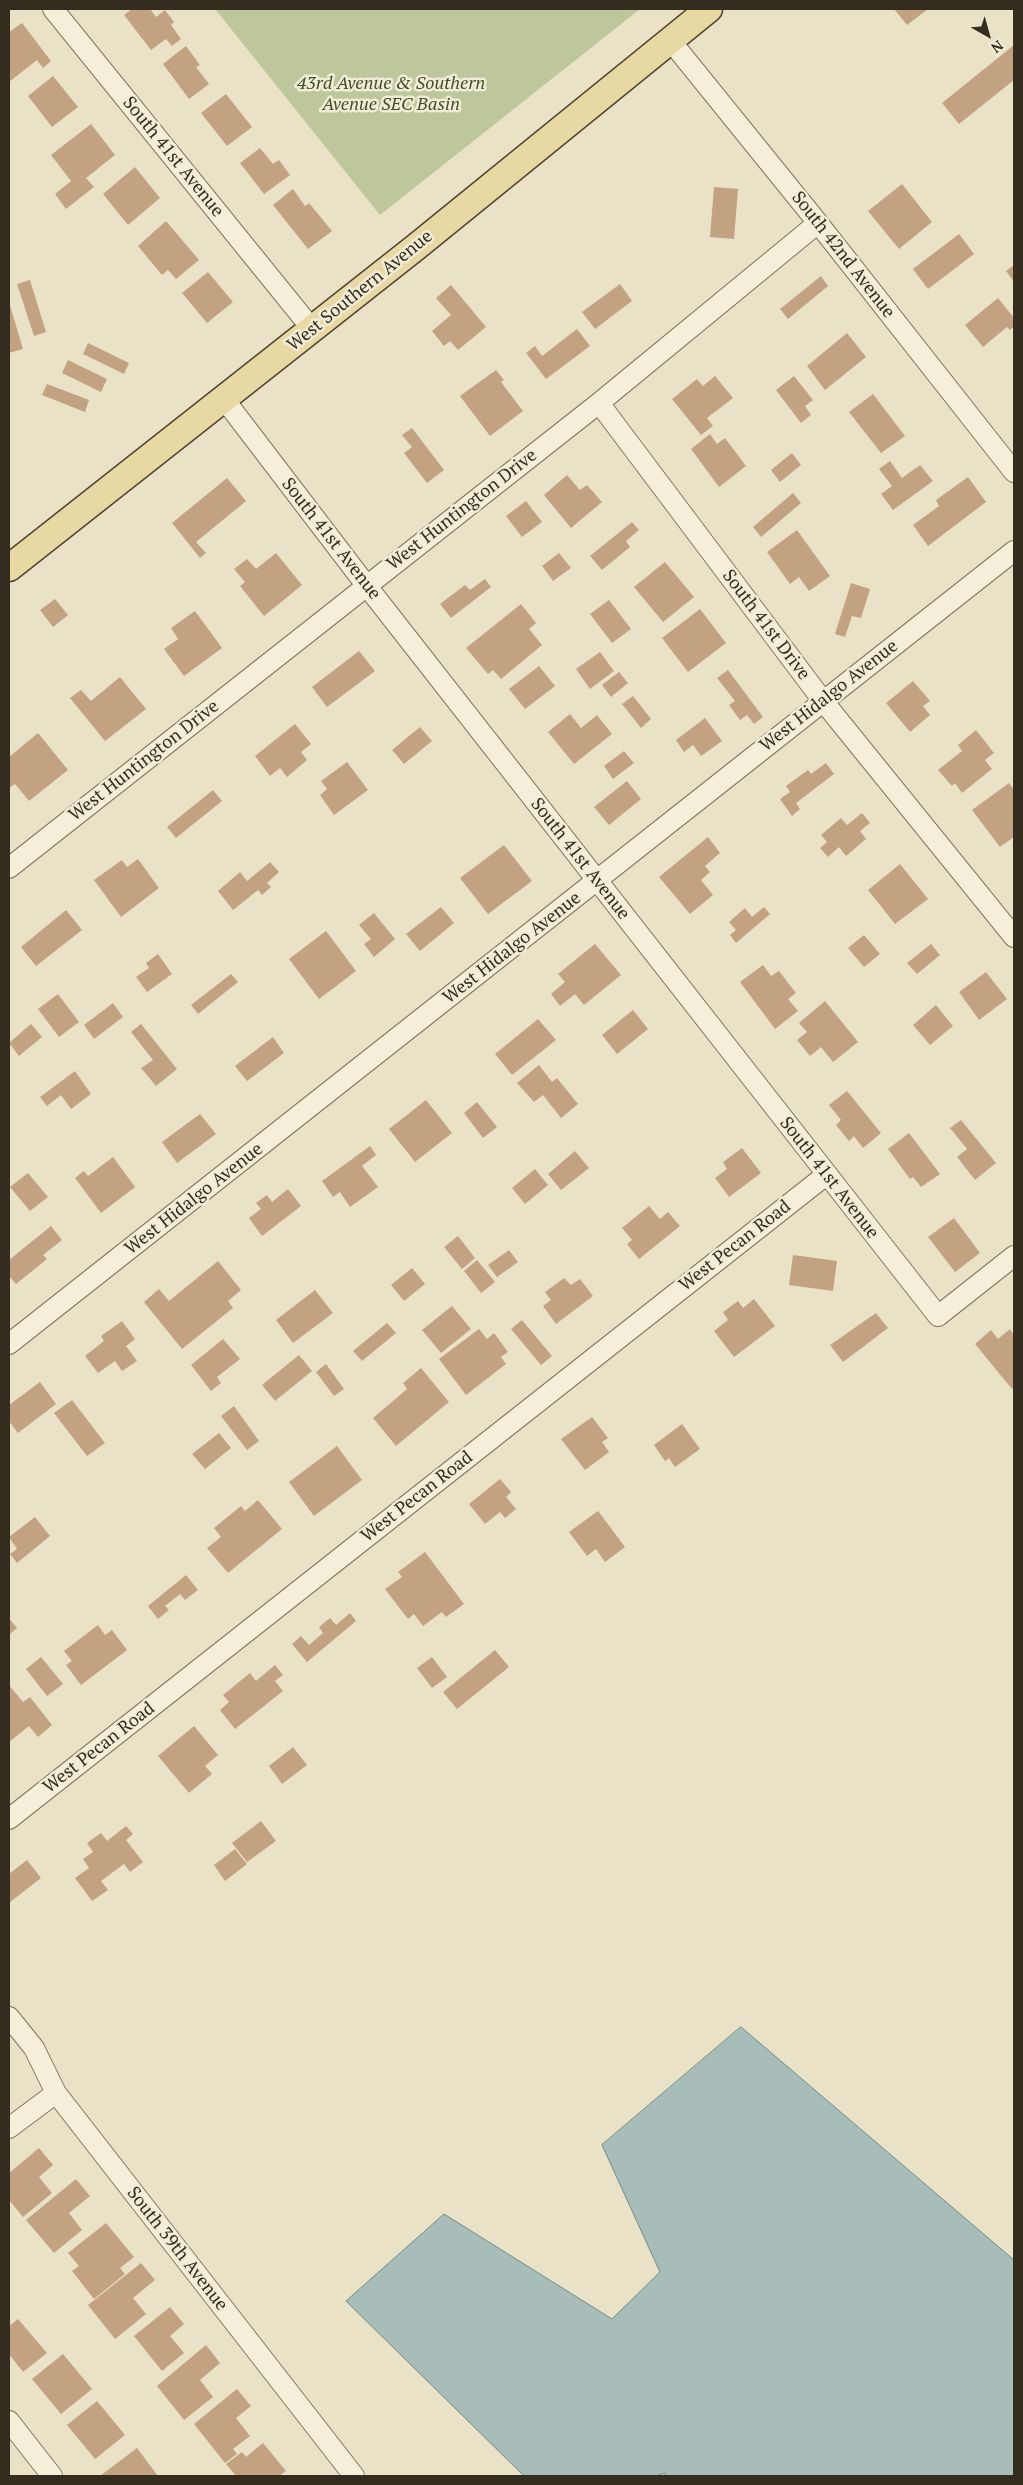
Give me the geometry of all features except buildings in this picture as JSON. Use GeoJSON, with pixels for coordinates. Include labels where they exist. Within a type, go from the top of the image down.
{"type":"FeatureCollection","features":[{"type":"Feature","properties":{"kind":"main road","name":"West Southern Avenue"},"geometry":{"type":"LineString","coordinates":[[9,568],[312,330],[709,9]]}},
{"type":"Feature","properties":{"kind":"street","name":"South 41st Avenue"},"geometry":{"type":"LineString","coordinates":[[52,9],[312,330]]}},
{"type":"Feature","properties":{"kind":"street","name":"South 42nd Avenue"},"geometry":{"type":"LineString","coordinates":[[670,40],[818,223],[1014,472]]}},
{"type":"Feature","properties":{"kind":"street","name":"West Huntington Drive"},"geometry":{"type":"LineString","coordinates":[[9,868],[598,403],[818,223]]}},
{"type":"Feature","properties":{"kind":"street","name":"South 41st Avenue"},"geometry":{"type":"LineString","coordinates":[[224,399],[366,585],[938,1316],[1014,1256]]}},
{"type":"Feature","properties":{"kind":"street","name":"South 41st Drive"},"geometry":{"type":"LineString","coordinates":[[598,403],[823,701],[1014,937]]}},
{"type":"Feature","properties":{"kind":"street","name":"West Hidalgo Avenue"},"geometry":{"type":"LineString","coordinates":[[9,1344],[1014,551]]}},
{"type":"Feature","properties":{"kind":"street","name":"West Pecan Road"},"geometry":{"type":"LineString","coordinates":[[9,1819],[826,1175]]}},
{"type":"Feature","properties":{"kind":"street","name":"South 39th Avenue"},"geometry":{"type":"LineString","coordinates":[[9,2017],[34,2048],[56,2093],[350,2475]]}},
{"type":"Feature","properties":{"kind":"street"},"geometry":{"type":"LineString","coordinates":[[9,2128],[56,2093]]}},
{"type":"Feature","properties":{"kind":"street"},"geometry":{"type":"LineString","coordinates":[[9,2421],[52,2476]]}},
{"type":"Feature","properties":{"kind":"green space","name":"43rd Avenue & Southern Avenue SEC Basin"},"geometry":{"type":"Polygon","coordinates":[[[215,9],[640,9],[380,215],[215,9]]]}},
{"type":"Feature","properties":{"kind":"shaded area"},"geometry":{"type":"Polygon","coordinates":[[[741,2027],[1014,2260],[1014,2476],[665,2476],[665,2473],[656,2476],[524,2476],[346,2301],[444,2214],[612,2319],[660,2272],[602,2145],[741,2027]]]}}]}
